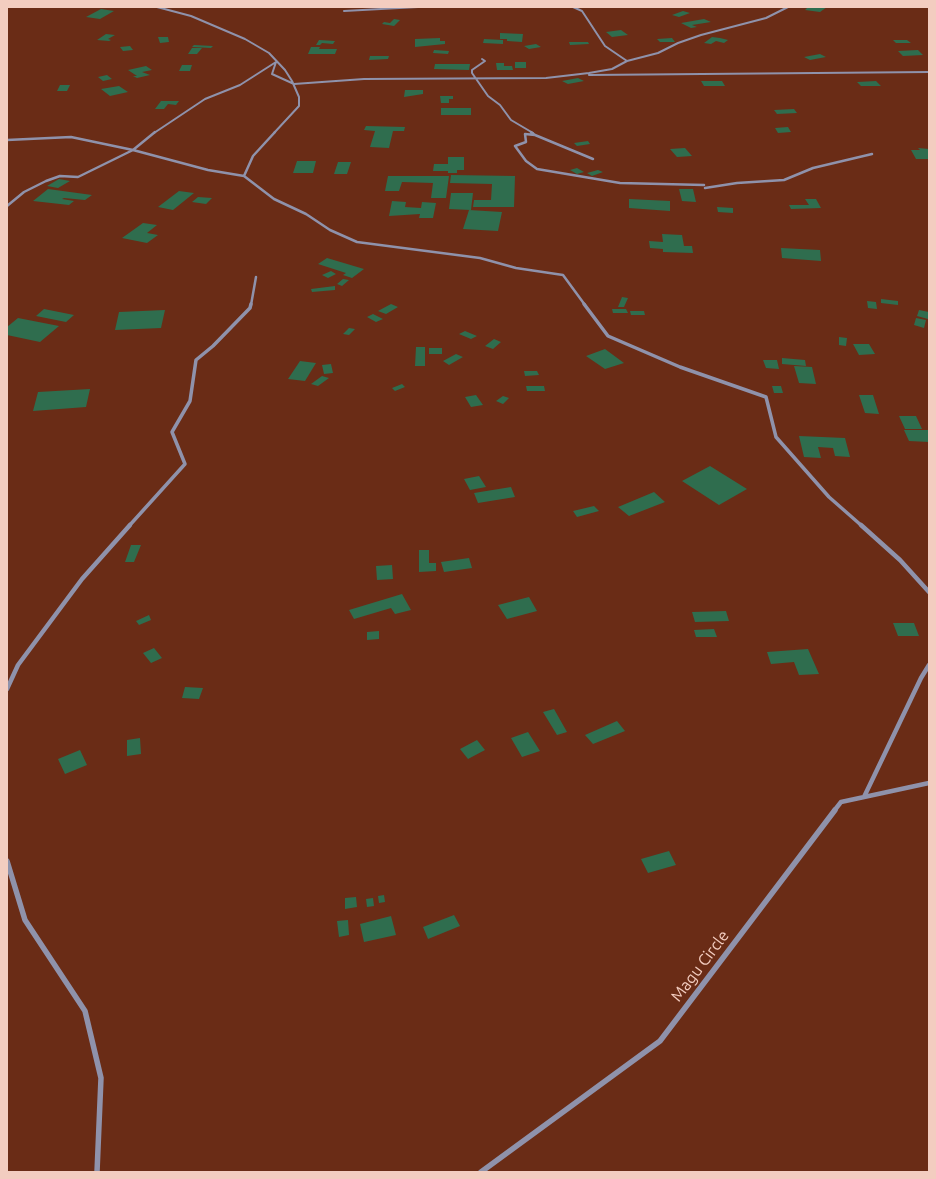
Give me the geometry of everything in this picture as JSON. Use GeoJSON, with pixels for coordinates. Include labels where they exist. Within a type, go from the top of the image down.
{"type":"FeatureCollection","features":[{"type":"Feature","properties":{"kind":"street"},"geometry":{"type":"LineString","coordinates":[[157,7],[191,16],[245,39],[269,53],[285,70],[294,84],[298,96],[299,106],[253,156],[244,176]]}},
{"type":"Feature","properties":{"kind":"street"},"geometry":{"type":"LineString","coordinates":[[344,11],[418,7]]}},
{"type":"Feature","properties":{"kind":"street"},"geometry":{"type":"LineString","coordinates":[[572,7],[582,11],[605,46],[627,61]]}},
{"type":"Feature","properties":{"kind":"street"},"geometry":{"type":"LineString","coordinates":[[276,62],[272,74],[294,84],[364,79],[546,78],[612,69],[627,61],[658,53],[678,43],[701,35],[766,18],[788,7]]}},
{"type":"Feature","properties":{"kind":"street"},"geometry":{"type":"LineString","coordinates":[[482,59],[485,61],[472,70],[472,73],[488,96],[500,105],[511,120],[535,135]]}},
{"type":"Feature","properties":{"kind":"street"},"geometry":{"type":"LineString","coordinates":[[7,206],[24,192],[46,180],[60,176],[78,177],[133,150],[164,125],[205,99],[240,85],[276,62]]}},
{"type":"Feature","properties":{"kind":"street"},"geometry":{"type":"LineString","coordinates":[[573,75],[737,75],[929,72]]}},
{"type":"Feature","properties":{"kind":"street"},"geometry":{"type":"LineString","coordinates":[[593,159],[578,154],[552,140],[535,135],[525,134],[526,142],[515,146],[526,161],[537,169],[620,183],[704,187],[784,180],[813,168],[872,154]]}},
{"type":"Feature","properties":{"kind":"street"},"geometry":{"type":"LineString","coordinates":[[7,140],[71,137],[133,150],[208,170],[244,176],[274,199],[306,214],[330,230],[357,242],[480,258],[516,268],[563,275],[608,336],[680,367],[766,397],[776,437],[829,497],[900,560],[929,592]]}},
{"type":"Feature","properties":{"kind":"street"},"geometry":{"type":"LineString","coordinates":[[7,689],[18,665],[82,579],[185,464],[172,432],[190,401],[196,360],[213,346],[250,308],[256,277]]}},
{"type":"Feature","properties":{"kind":"street"},"geometry":{"type":"LineString","coordinates":[[864,797],[921,678],[929,665]]}},
{"type":"Feature","properties":{"kind":"street","name":"Magu Circle"},"geometry":{"type":"LineString","coordinates":[[481,1172],[660,1041],[841,802],[929,783]]}},
{"type":"Feature","properties":{"kind":"street"},"geometry":{"type":"LineString","coordinates":[[7,861],[25,920],[85,1011],[101,1078],[97,1172]]}},
{"type":"Feature","properties":{"kind":"building"},"geometry":{"type":"Polygon","coordinates":[[[808,7],[827,7],[820,12],[805,10],[808,7]]]}},
{"type":"Feature","properties":{"kind":"building"},"geometry":{"type":"Polygon","coordinates":[[[101,9],[114,11],[100,19],[86,17],[101,9]]]}},
{"type":"Feature","properties":{"kind":"building"},"geometry":{"type":"Polygon","coordinates":[[[683,11],[690,13],[679,17],[672,15],[683,11]]]}},
{"type":"Feature","properties":{"kind":"building"},"geometry":{"type":"Polygon","coordinates":[[[394,19],[400,20],[394,26],[382,24],[384,22],[390,23],[394,19]]]}},
{"type":"Feature","properties":{"kind":"building"},"geometry":{"type":"Polygon","coordinates":[[[704,19],[711,22],[692,25],[697,27],[691,28],[681,23],[704,19]]]}},
{"type":"Feature","properties":{"kind":"building"},"geometry":{"type":"Polygon","coordinates":[[[621,30],[628,35],[612,37],[606,32],[621,30]]]}},
{"type":"Feature","properties":{"kind":"building"},"geometry":{"type":"Polygon","coordinates":[[[500,33],[523,34],[522,42],[500,39],[500,33]]]}},
{"type":"Feature","properties":{"kind":"building"},"geometry":{"type":"Polygon","coordinates":[[[106,34],[115,35],[108,39],[111,40],[109,41],[97,40],[106,34]]]}},
{"type":"Feature","properties":{"kind":"building"},"geometry":{"type":"Polygon","coordinates":[[[158,37],[168,37],[169,42],[160,43],[158,37]]]}},
{"type":"Feature","properties":{"kind":"building"},"geometry":{"type":"Polygon","coordinates":[[[712,37],[728,40],[724,43],[716,41],[711,44],[704,43],[712,37]]]}},
{"type":"Feature","properties":{"kind":"building"},"geometry":{"type":"Polygon","coordinates":[[[440,38],[440,41],[445,41],[445,44],[415,47],[415,39],[440,38]]]}},
{"type":"Feature","properties":{"kind":"building"},"geometry":{"type":"Polygon","coordinates":[[[672,38],[675,42],[660,42],[657,39],[672,38]]]}},
{"type":"Feature","properties":{"kind":"building"},"geometry":{"type":"Polygon","coordinates":[[[484,39],[503,40],[503,44],[483,43],[484,39]]]}},
{"type":"Feature","properties":{"kind":"building"},"geometry":{"type":"Polygon","coordinates":[[[319,40],[335,41],[333,44],[322,43],[320,45],[316,45],[319,40]]]}},
{"type":"Feature","properties":{"kind":"building"},"geometry":{"type":"Polygon","coordinates":[[[893,40],[907,40],[911,43],[896,43],[893,40]]]}},
{"type":"Feature","properties":{"kind":"building"},"geometry":{"type":"Polygon","coordinates":[[[569,42],[588,42],[589,44],[570,45],[569,42]]]}},
{"type":"Feature","properties":{"kind":"building"},"geometry":{"type":"Polygon","coordinates":[[[536,44],[541,47],[529,49],[524,46],[536,44]]]}},
{"type":"Feature","properties":{"kind":"building"},"geometry":{"type":"Polygon","coordinates":[[[194,45],[213,46],[211,48],[192,47],[194,45]]]}},
{"type":"Feature","properties":{"kind":"building"},"geometry":{"type":"Polygon","coordinates":[[[130,46],[133,50],[123,51],[120,47],[130,46]]]}},
{"type":"Feature","properties":{"kind":"building"},"geometry":{"type":"Polygon","coordinates":[[[311,47],[320,47],[319,49],[337,49],[335,54],[308,54],[311,47]]]}},
{"type":"Feature","properties":{"kind":"building"},"geometry":{"type":"Polygon","coordinates":[[[192,48],[202,48],[197,54],[188,54],[192,48]]]}},
{"type":"Feature","properties":{"kind":"building"},"geometry":{"type":"Polygon","coordinates":[[[434,50],[449,51],[448,54],[433,53],[434,50]]]}},
{"type":"Feature","properties":{"kind":"building"},"geometry":{"type":"Polygon","coordinates":[[[918,50],[923,55],[903,56],[898,51],[918,50]]]}},
{"type":"Feature","properties":{"kind":"building"},"geometry":{"type":"Polygon","coordinates":[[[820,54],[826,57],[810,60],[804,57],[820,54]]]}},
{"type":"Feature","properties":{"kind":"building"},"geometry":{"type":"Polygon","coordinates":[[[370,56],[389,56],[388,59],[369,60],[370,56]]]}},
{"type":"Feature","properties":{"kind":"building"},"geometry":{"type":"Polygon","coordinates":[[[515,62],[526,62],[526,68],[515,68],[515,62]]]}},
{"type":"Feature","properties":{"kind":"building"},"geometry":{"type":"Polygon","coordinates":[[[496,63],[504,63],[504,66],[512,66],[513,70],[497,70],[496,63]]]}},
{"type":"Feature","properties":{"kind":"building"},"geometry":{"type":"Polygon","coordinates":[[[435,64],[470,64],[469,70],[434,69],[435,64]]]}},
{"type":"Feature","properties":{"kind":"building"},"geometry":{"type":"Polygon","coordinates":[[[182,65],[192,65],[190,71],[179,71],[182,65]]]}},
{"type":"Feature","properties":{"kind":"building"},"geometry":{"type":"Polygon","coordinates":[[[146,66],[152,70],[142,72],[150,75],[137,78],[133,76],[137,76],[128,70],[146,66]]]}},
{"type":"Feature","properties":{"kind":"building"},"geometry":{"type":"Polygon","coordinates":[[[107,75],[112,79],[103,81],[98,77],[107,75]]]}},
{"type":"Feature","properties":{"kind":"building"},"geometry":{"type":"Polygon","coordinates":[[[578,78],[584,81],[568,84],[562,81],[578,78]]]}},
{"type":"Feature","properties":{"kind":"building"},"geometry":{"type":"Polygon","coordinates":[[[701,81],[722,81],[725,86],[704,86],[701,81]]]}},
{"type":"Feature","properties":{"kind":"building"},"geometry":{"type":"Polygon","coordinates":[[[876,81],[881,86],[861,86],[857,82],[876,81]]]}},
{"type":"Feature","properties":{"kind":"building"},"geometry":{"type":"Polygon","coordinates":[[[60,85],[70,85],[67,91],[57,91],[60,85]]]}},
{"type":"Feature","properties":{"kind":"building"},"geometry":{"type":"Polygon","coordinates":[[[119,86],[128,92],[110,96],[101,89],[119,86]]]}},
{"type":"Feature","properties":{"kind":"building"},"geometry":{"type":"Polygon","coordinates":[[[405,90],[423,90],[423,94],[404,97],[405,90]]]}},
{"type":"Feature","properties":{"kind":"building"},"geometry":{"type":"Polygon","coordinates":[[[440,96],[453,96],[453,99],[449,99],[449,103],[441,103],[440,96]]]}},
{"type":"Feature","properties":{"kind":"building"},"geometry":{"type":"Polygon","coordinates":[[[161,101],[179,101],[176,105],[168,104],[164,109],[155,109],[161,101]]]}},
{"type":"Feature","properties":{"kind":"building"},"geometry":{"type":"Polygon","coordinates":[[[441,108],[471,108],[471,115],[441,115],[441,108]]]}},
{"type":"Feature","properties":{"kind":"building"},"geometry":{"type":"Polygon","coordinates":[[[794,109],[797,113],[777,114],[774,110],[794,109]]]}},
{"type":"Feature","properties":{"kind":"building"},"geometry":{"type":"Polygon","coordinates":[[[366,126],[405,127],[404,131],[393,131],[389,148],[370,147],[375,131],[364,130],[366,126]]]}},
{"type":"Feature","properties":{"kind":"building"},"geometry":{"type":"Polygon","coordinates":[[[788,127],[791,132],[778,133],[775,128],[788,127]]]}},
{"type":"Feature","properties":{"kind":"building"},"geometry":{"type":"Polygon","coordinates":[[[588,141],[590,144],[577,146],[574,143],[588,141]]]}},
{"type":"Feature","properties":{"kind":"building"},"geometry":{"type":"Polygon","coordinates":[[[685,148],[692,156],[677,157],[670,149],[685,148]]]}},
{"type":"Feature","properties":{"kind":"building"},"geometry":{"type":"Polygon","coordinates":[[[918,148],[929,149],[929,159],[916,159],[911,150],[920,150],[918,148]]]}},
{"type":"Feature","properties":{"kind":"building"},"geometry":{"type":"Polygon","coordinates":[[[448,157],[464,157],[464,170],[457,170],[457,173],[448,173],[448,171],[433,171],[434,164],[448,164],[448,157]]]}},
{"type":"Feature","properties":{"kind":"building"},"geometry":{"type":"Polygon","coordinates":[[[297,161],[316,161],[313,173],[293,173],[297,161]]]}},
{"type":"Feature","properties":{"kind":"building"},"geometry":{"type":"Polygon","coordinates":[[[338,162],[351,162],[347,174],[334,174],[338,162]]]}},
{"type":"Feature","properties":{"kind":"building"},"geometry":{"type":"Polygon","coordinates":[[[577,168],[584,172],[577,174],[570,170],[577,168]]]}},
{"type":"Feature","properties":{"kind":"building"},"geometry":{"type":"Polygon","coordinates":[[[598,170],[603,172],[592,176],[587,173],[598,170]]]}},
{"type":"Feature","properties":{"kind":"building"},"geometry":{"type":"Polygon","coordinates":[[[451,175],[515,176],[514,207],[473,207],[474,200],[491,200],[492,184],[450,183],[451,175]]]}},
{"type":"Feature","properties":{"kind":"building"},"geometry":{"type":"Polygon","coordinates":[[[388,176],[449,176],[446,198],[431,198],[433,183],[402,182],[399,191],[385,191],[388,176]]]}},
{"type":"Feature","properties":{"kind":"building"},"geometry":{"type":"Polygon","coordinates":[[[59,179],[70,181],[58,188],[47,186],[59,179]]]}},
{"type":"Feature","properties":{"kind":"building"},"geometry":{"type":"Polygon","coordinates":[[[48,189],[92,195],[85,200],[62,199],[74,201],[69,205],[33,201],[48,189]]]}},
{"type":"Feature","properties":{"kind":"building"},"geometry":{"type":"Polygon","coordinates":[[[679,189],[693,189],[696,202],[682,201],[679,189]]]}},
{"type":"Feature","properties":{"kind":"building"},"geometry":{"type":"Polygon","coordinates":[[[179,191],[194,193],[173,210],[158,207],[179,191]]]}},
{"type":"Feature","properties":{"kind":"building"},"geometry":{"type":"Polygon","coordinates":[[[451,193],[473,193],[471,210],[449,209],[451,193]]]}},
{"type":"Feature","properties":{"kind":"building"},"geometry":{"type":"Polygon","coordinates":[[[198,197],[212,198],[206,204],[192,202],[198,197]]]}},
{"type":"Feature","properties":{"kind":"building"},"geometry":{"type":"Polygon","coordinates":[[[629,199],[670,201],[670,211],[629,208],[629,199]]]}},
{"type":"Feature","properties":{"kind":"building"},"geometry":{"type":"Polygon","coordinates":[[[805,199],[816,199],[821,208],[791,209],[789,205],[809,205],[805,199]]]}},
{"type":"Feature","properties":{"kind":"building"},"geometry":{"type":"Polygon","coordinates":[[[392,201],[406,202],[405,207],[421,208],[422,202],[436,203],[433,218],[419,218],[420,214],[389,216],[392,201]]]}},
{"type":"Feature","properties":{"kind":"building"},"geometry":{"type":"Polygon","coordinates":[[[717,207],[733,208],[733,213],[718,212],[717,207]]]}},
{"type":"Feature","properties":{"kind":"building"},"geometry":{"type":"Polygon","coordinates":[[[469,210],[502,212],[498,231],[463,229],[469,210]]]}},
{"type":"Feature","properties":{"kind":"building"},"geometry":{"type":"Polygon","coordinates":[[[143,223],[157,225],[147,233],[158,235],[147,243],[122,238],[143,223]]]}},
{"type":"Feature","properties":{"kind":"building"},"geometry":{"type":"Polygon","coordinates":[[[662,234],[682,235],[684,246],[692,246],[693,253],[663,252],[663,249],[650,248],[649,241],[663,242],[662,234]]]}},
{"type":"Feature","properties":{"kind":"building"},"geometry":{"type":"Polygon","coordinates":[[[781,248],[820,250],[821,261],[782,258],[781,248]]]}},
{"type":"Feature","properties":{"kind":"building"},"geometry":{"type":"Polygon","coordinates":[[[327,258],[364,269],[352,278],[343,275],[346,273],[318,264],[327,258]]]}},
{"type":"Feature","properties":{"kind":"building"},"geometry":{"type":"Polygon","coordinates":[[[331,271],[336,274],[328,278],[322,275],[331,271]]]}},
{"type":"Feature","properties":{"kind":"building"},"geometry":{"type":"Polygon","coordinates":[[[343,279],[349,280],[342,286],[337,284],[343,279]]]}},
{"type":"Feature","properties":{"kind":"building"},"geometry":{"type":"Polygon","coordinates":[[[335,286],[335,290],[312,292],[311,289],[335,286]]]}},
{"type":"Feature","properties":{"kind":"building"},"geometry":{"type":"Polygon","coordinates":[[[622,297],[628,298],[624,307],[618,307],[622,297]]]}},
{"type":"Feature","properties":{"kind":"building"},"geometry":{"type":"Polygon","coordinates":[[[881,299],[898,301],[898,305],[881,303],[881,299]]]}},
{"type":"Feature","properties":{"kind":"building"},"geometry":{"type":"Polygon","coordinates":[[[867,301],[876,302],[877,309],[868,308],[867,301]]]}},
{"type":"Feature","properties":{"kind":"building"},"geometry":{"type":"Polygon","coordinates":[[[391,304],[398,307],[386,314],[378,311],[391,304]]]}},
{"type":"Feature","properties":{"kind":"building"},"geometry":{"type":"Polygon","coordinates":[[[44,309],[74,315],[66,322],[36,316],[44,309]]]}},
{"type":"Feature","properties":{"kind":"building"},"geometry":{"type":"Polygon","coordinates":[[[612,309],[626,309],[628,313],[613,313],[612,309]]]}},
{"type":"Feature","properties":{"kind":"building"},"geometry":{"type":"Polygon","coordinates":[[[165,310],[161,328],[115,330],[119,312],[165,310]]]}},
{"type":"Feature","properties":{"kind":"building"},"geometry":{"type":"Polygon","coordinates":[[[919,310],[929,312],[928,319],[917,316],[919,310]]]}},
{"type":"Feature","properties":{"kind":"building"},"geometry":{"type":"Polygon","coordinates":[[[630,311],[644,311],[645,315],[631,315],[630,311]]]}},
{"type":"Feature","properties":{"kind":"building"},"geometry":{"type":"Polygon","coordinates":[[[373,314],[383,319],[376,322],[367,317],[373,314]]]}},
{"type":"Feature","properties":{"kind":"building"},"geometry":{"type":"Polygon","coordinates":[[[18,318],[59,326],[40,342],[7,335],[7,327],[18,318]]]}},
{"type":"Feature","properties":{"kind":"building"},"geometry":{"type":"Polygon","coordinates":[[[916,318],[926,320],[924,328],[914,325],[916,318]]]}},
{"type":"Feature","properties":{"kind":"building"},"geometry":{"type":"Polygon","coordinates":[[[349,328],[355,329],[349,335],[343,334],[349,328]]]}},
{"type":"Feature","properties":{"kind":"building"},"geometry":{"type":"Polygon","coordinates":[[[465,331],[477,336],[471,339],[459,334],[465,331]]]}},
{"type":"Feature","properties":{"kind":"building"},"geometry":{"type":"Polygon","coordinates":[[[839,337],[847,338],[846,346],[839,345],[839,337]]]}},
{"type":"Feature","properties":{"kind":"building"},"geometry":{"type":"Polygon","coordinates":[[[494,339],[501,342],[493,349],[485,346],[494,339]]]}},
{"type":"Feature","properties":{"kind":"building"},"geometry":{"type":"Polygon","coordinates":[[[853,344],[869,344],[875,354],[859,355],[853,344]]]}},
{"type":"Feature","properties":{"kind":"building"},"geometry":{"type":"Polygon","coordinates":[[[416,347],[425,347],[425,366],[415,366],[416,347]]]}},
{"type":"Feature","properties":{"kind":"building"},"geometry":{"type":"Polygon","coordinates":[[[429,348],[442,348],[442,354],[429,354],[429,348]]]}},
{"type":"Feature","properties":{"kind":"building"},"geometry":{"type":"Polygon","coordinates":[[[605,349],[624,363],[605,369],[586,356],[605,349]]]}},
{"type":"Feature","properties":{"kind":"building"},"geometry":{"type":"Polygon","coordinates":[[[456,354],[463,357],[449,365],[443,361],[456,354]]]}},
{"type":"Feature","properties":{"kind":"building"},"geometry":{"type":"Polygon","coordinates":[[[782,358],[805,360],[806,366],[782,364],[782,358]]]}},
{"type":"Feature","properties":{"kind":"building"},"geometry":{"type":"Polygon","coordinates":[[[763,360],[777,360],[779,369],[766,368],[763,360]]]}},
{"type":"Feature","properties":{"kind":"building"},"geometry":{"type":"Polygon","coordinates":[[[300,361],[316,363],[305,381],[288,379],[300,361]]]}},
{"type":"Feature","properties":{"kind":"building"},"geometry":{"type":"Polygon","coordinates":[[[331,364],[333,373],[324,374],[322,365],[331,364]]]}},
{"type":"Feature","properties":{"kind":"building"},"geometry":{"type":"Polygon","coordinates":[[[794,366],[812,367],[816,384],[799,383],[794,366]]]}},
{"type":"Feature","properties":{"kind":"building"},"geometry":{"type":"Polygon","coordinates":[[[524,371],[537,371],[539,375],[525,376],[524,371]]]}},
{"type":"Feature","properties":{"kind":"building"},"geometry":{"type":"Polygon","coordinates":[[[322,376],[329,378],[318,386],[311,384],[322,376]]]}},
{"type":"Feature","properties":{"kind":"building"},"geometry":{"type":"Polygon","coordinates":[[[402,384],[405,387],[395,391],[392,388],[402,384]]]}},
{"type":"Feature","properties":{"kind":"building"},"geometry":{"type":"Polygon","coordinates":[[[526,386],[544,386],[545,391],[527,391],[526,386]]]}},
{"type":"Feature","properties":{"kind":"building"},"geometry":{"type":"Polygon","coordinates":[[[772,386],[781,386],[783,393],[774,393],[772,386]]]}},
{"type":"Feature","properties":{"kind":"building"},"geometry":{"type":"Polygon","coordinates":[[[90,389],[86,407],[33,411],[38,392],[90,389]]]}},
{"type":"Feature","properties":{"kind":"building"},"geometry":{"type":"Polygon","coordinates":[[[476,395],[483,405],[471,407],[465,397],[476,395]]]}},
{"type":"Feature","properties":{"kind":"building"},"geometry":{"type":"Polygon","coordinates":[[[859,395],[873,395],[879,414],[865,413],[859,395]]]}},
{"type":"Feature","properties":{"kind":"building"},"geometry":{"type":"Polygon","coordinates":[[[503,396],[509,398],[503,404],[496,401],[503,396]]]}},
{"type":"Feature","properties":{"kind":"building"},"geometry":{"type":"Polygon","coordinates":[[[899,416],[916,416],[922,429],[905,429],[899,416]]]}},
{"type":"Feature","properties":{"kind":"building"},"geometry":{"type":"Polygon","coordinates":[[[904,430],[929,430],[929,442],[909,441],[904,430]]]}},
{"type":"Feature","properties":{"kind":"building"},"geometry":{"type":"Polygon","coordinates":[[[799,436],[845,438],[850,457],[835,456],[833,448],[818,447],[821,458],[804,457],[799,436]]]}},
{"type":"Feature","properties":{"kind":"building"},"geometry":{"type":"Polygon","coordinates":[[[710,466],[747,489],[719,505],[682,481],[710,466]]]}},
{"type":"Feature","properties":{"kind":"building"},"geometry":{"type":"Polygon","coordinates":[[[479,476],[486,487],[470,490],[464,479],[479,476]]]}},
{"type":"Feature","properties":{"kind":"building"},"geometry":{"type":"Polygon","coordinates":[[[511,487],[515,497],[478,503],[474,493],[511,487]]]}},
{"type":"Feature","properties":{"kind":"building"},"geometry":{"type":"Polygon","coordinates":[[[654,492],[665,502],[629,516],[618,507],[654,492]]]}},
{"type":"Feature","properties":{"kind":"building"},"geometry":{"type":"Polygon","coordinates":[[[594,506],[599,511],[577,517],[573,511],[594,506]]]}},
{"type":"Feature","properties":{"kind":"building"},"geometry":{"type":"Polygon","coordinates":[[[131,545],[141,545],[134,562],[125,562],[131,545]]]}},
{"type":"Feature","properties":{"kind":"building"},"geometry":{"type":"Polygon","coordinates":[[[419,550],[429,550],[429,563],[436,563],[436,571],[419,572],[419,550]]]}},
{"type":"Feature","properties":{"kind":"building"},"geometry":{"type":"Polygon","coordinates":[[[469,558],[472,568],[444,572],[441,562],[469,558]]]}},
{"type":"Feature","properties":{"kind":"building"},"geometry":{"type":"Polygon","coordinates":[[[392,565],[393,579],[377,580],[376,566],[392,565]]]}},
{"type":"Feature","properties":{"kind":"building"},"geometry":{"type":"Polygon","coordinates":[[[402,594],[411,610],[395,614],[391,608],[354,619],[349,610],[402,594]]]}},
{"type":"Feature","properties":{"kind":"building"},"geometry":{"type":"Polygon","coordinates":[[[529,597],[537,611],[507,619],[498,605],[529,597]]]}},
{"type":"Feature","properties":{"kind":"building"},"geometry":{"type":"Polygon","coordinates":[[[726,611],[729,621],[695,622],[692,612],[726,611]]]}},
{"type":"Feature","properties":{"kind":"building"},"geometry":{"type":"Polygon","coordinates":[[[149,615],[151,620],[139,625],[136,621],[149,615]]]}},
{"type":"Feature","properties":{"kind":"building"},"geometry":{"type":"Polygon","coordinates":[[[893,623],[914,623],[919,636],[898,636],[893,623]]]}},
{"type":"Feature","properties":{"kind":"building"},"geometry":{"type":"Polygon","coordinates":[[[714,629],[717,637],[696,637],[694,630],[714,629]]]}},
{"type":"Feature","properties":{"kind":"building"},"geometry":{"type":"Polygon","coordinates":[[[379,631],[379,639],[367,640],[367,632],[379,631]]]}},
{"type":"Feature","properties":{"kind":"building"},"geometry":{"type":"Polygon","coordinates":[[[154,648],[162,658],[151,663],[143,653],[154,648]]]}},
{"type":"Feature","properties":{"kind":"building"},"geometry":{"type":"Polygon","coordinates":[[[808,649],[819,674],[799,675],[794,662],[771,664],[767,652],[808,649]]]}},
{"type":"Feature","properties":{"kind":"building"},"geometry":{"type":"Polygon","coordinates":[[[185,687],[203,688],[199,699],[182,698],[185,687]]]}},
{"type":"Feature","properties":{"kind":"building"},"geometry":{"type":"Polygon","coordinates":[[[554,709],[567,732],[557,735],[543,712],[554,709]]]}},
{"type":"Feature","properties":{"kind":"building"},"geometry":{"type":"Polygon","coordinates":[[[617,721],[625,731],[593,744],[585,735],[617,721]]]}},
{"type":"Feature","properties":{"kind":"building"},"geometry":{"type":"Polygon","coordinates":[[[528,732],[540,751],[522,757],[511,738],[528,732]]]}},
{"type":"Feature","properties":{"kind":"building"},"geometry":{"type":"Polygon","coordinates":[[[140,738],[141,754],[127,756],[127,740],[140,738]]]}},
{"type":"Feature","properties":{"kind":"building"},"geometry":{"type":"Polygon","coordinates":[[[477,740],[485,750],[468,759],[460,749],[477,740]]]}},
{"type":"Feature","properties":{"kind":"building"},"geometry":{"type":"Polygon","coordinates":[[[80,750],[87,765],[65,774],[58,759],[80,750]]]}},
{"type":"Feature","properties":{"kind":"building"},"geometry":{"type":"Polygon","coordinates":[[[669,851],[676,865],[648,873],[641,859],[669,851]]]}},
{"type":"Feature","properties":{"kind":"building"},"geometry":{"type":"Polygon","coordinates":[[[384,895],[385,902],[379,903],[378,896],[384,895]]]}},
{"type":"Feature","properties":{"kind":"building"},"geometry":{"type":"Polygon","coordinates":[[[356,897],[357,907],[345,909],[345,898],[356,897]]]}},
{"type":"Feature","properties":{"kind":"building"},"geometry":{"type":"Polygon","coordinates":[[[373,898],[374,906],[367,907],[366,899],[373,898]]]}},
{"type":"Feature","properties":{"kind":"building"},"geometry":{"type":"Polygon","coordinates":[[[454,915],[460,926],[428,939],[423,927],[454,915]]]}},
{"type":"Feature","properties":{"kind":"building"},"geometry":{"type":"Polygon","coordinates":[[[391,916],[396,935],[364,942],[360,924],[391,916]]]}},
{"type":"Feature","properties":{"kind":"building"},"geometry":{"type":"Polygon","coordinates":[[[348,920],[349,935],[339,937],[337,921],[348,920]]]}}]}
